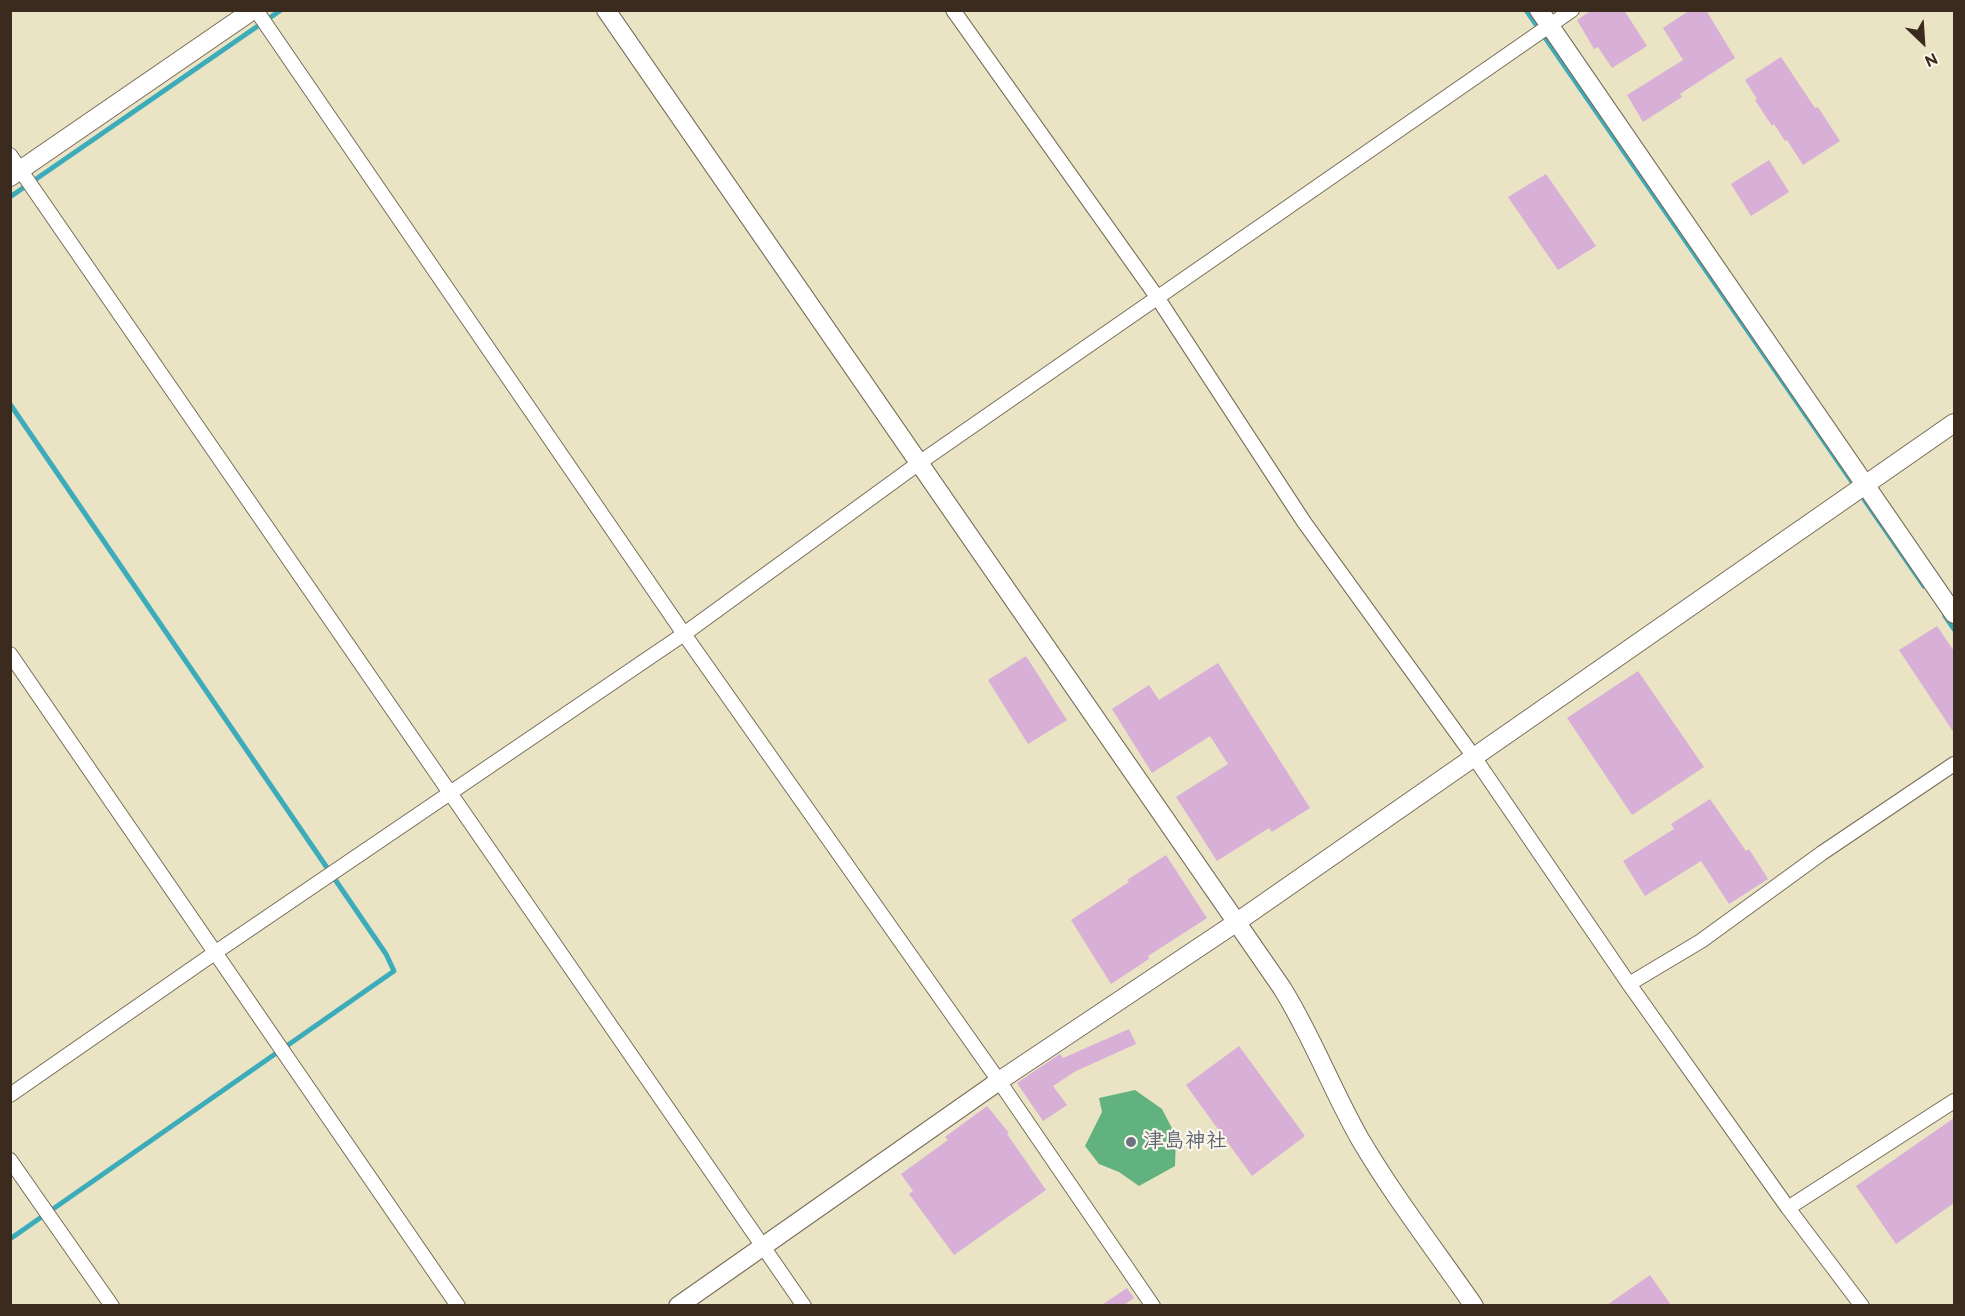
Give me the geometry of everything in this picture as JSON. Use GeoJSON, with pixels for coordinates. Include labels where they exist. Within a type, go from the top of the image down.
{"type":"FeatureCollection","features":[{"type":"Feature","properties":{"kind":"street"},"geometry":{"type":"LineString","coordinates":[[804,1305],[14,167],[254,10],[684,634],[999,1081],[1153,1305]]}},
{"type":"Feature","properties":{"kind":"street"},"geometry":{"type":"LineString","coordinates":[[606,10],[1295,1008],[1372,1160],[1474,1305]]}},
{"type":"Feature","properties":{"kind":"street"},"geometry":{"type":"LineString","coordinates":[[952,10],[1157,297],[1304,522],[1474,757],[1629,984],[1788,1208],[1862,1305]]}},
{"type":"Feature","properties":{"kind":"street"},"geometry":{"type":"LineString","coordinates":[[1539,10],[1954,614]]}},
{"type":"Feature","properties":{"kind":"street"},"geometry":{"type":"LineString","coordinates":[[10,1095],[684,634],[919,463],[1572,10]]}},
{"type":"Feature","properties":{"kind":"street"},"geometry":{"type":"LineString","coordinates":[[678,1305],[999,1081],[1237,922],[1954,423]]}},
{"type":"Feature","properties":{"kind":"street"},"geometry":{"type":"LineString","coordinates":[[10,654],[458,1305]]}},
{"type":"Feature","properties":{"kind":"street"},"geometry":{"type":"LineString","coordinates":[[1629,984],[1701,941],[1822,853],[1954,764]]}},
{"type":"Feature","properties":{"kind":"street"},"geometry":{"type":"LineString","coordinates":[[1788,1208],[1954,1101]]}},
{"type":"Feature","properties":{"kind":"street"},"geometry":{"type":"LineString","coordinates":[[10,1160],[112,1305]]}},
{"type":"Feature","properties":{"kind":"green space"},"geometry":{"type":"Polygon","coordinates":[[[1135,1090],[1162,1109],[1176,1136],[1175,1166],[1139,1186],[1119,1172],[1099,1164],[1085,1146],[1102,1112],[1099,1098],[1135,1090]]]}},
{"type":"Feature","properties":{"kind":"building"},"geometry":{"type":"Polygon","coordinates":[[[1592,10],[1624,10],[1647,46],[1612,68],[1598,47],[1594,49],[1577,20],[1592,10]]]}},
{"type":"Feature","properties":{"kind":"building"},"geometry":{"type":"Polygon","coordinates":[[[1690,10],[1706,10],[1735,58],[1680,94],[1682,97],[1643,122],[1627,95],[1683,60],[1663,28],[1690,10]]]}},
{"type":"Feature","properties":{"kind":"building"},"geometry":{"type":"Polygon","coordinates":[[[1781,57],[1840,141],[1803,165],[1787,140],[1785,141],[1774,124],[1772,126],[1745,80],[1781,57]]]}},
{"type":"Feature","properties":{"kind":"building"},"geometry":{"type":"Polygon","coordinates":[[[1769,160],[1789,192],[1751,216],[1731,184],[1769,160]]]}},
{"type":"Feature","properties":{"kind":"building"},"geometry":{"type":"Polygon","coordinates":[[[1546,174],[1596,246],[1558,270],[1508,197],[1546,174]]]}},
{"type":"Feature","properties":{"kind":"building"},"geometry":{"type":"Polygon","coordinates":[[[1937,626],[1954,651],[1954,733],[1899,650],[1937,626]]]}},
{"type":"Feature","properties":{"kind":"building"},"geometry":{"type":"Polygon","coordinates":[[[1026,656],[1067,720],[1028,744],[988,680],[1026,656]]]}},
{"type":"Feature","properties":{"kind":"building"},"geometry":{"type":"Polygon","coordinates":[[[1218,663],[1310,808],[1272,832],[1269,828],[1217,861],[1176,797],[1228,764],[1210,736],[1152,773],[1112,709],[1149,685],[1159,700],[1218,663]]]}},
{"type":"Feature","properties":{"kind":"building"},"geometry":{"type":"Polygon","coordinates":[[[1638,671],[1704,767],[1632,815],[1567,718],[1638,671]]]}},
{"type":"Feature","properties":{"kind":"building"},"geometry":{"type":"Polygon","coordinates":[[[1710,799],[1746,851],[1749,849],[1768,879],[1729,904],[1701,861],[1645,896],[1623,861],[1674,829],[1671,824],[1710,799]]]}},
{"type":"Feature","properties":{"kind":"building"},"geometry":{"type":"Polygon","coordinates":[[[1166,855],[1207,918],[1148,956],[1149,959],[1111,984],[1071,920],[1166,855]]]}},
{"type":"Feature","properties":{"kind":"building"},"geometry":{"type":"Polygon","coordinates":[[[1129,1029],[1136,1044],[1076,1071],[1053,1086],[1067,1105],[1043,1121],[1017,1083],[1060,1054],[1063,1058],[1129,1029]]]}},
{"type":"Feature","properties":{"kind":"building"},"geometry":{"type":"Polygon","coordinates":[[[1239,1046],[1305,1136],[1252,1176],[1186,1085],[1239,1046]]]}},
{"type":"Feature","properties":{"kind":"building"},"geometry":{"type":"Polygon","coordinates":[[[987,1106],[1009,1133],[1007,1134],[1046,1190],[954,1255],[909,1194],[913,1191],[901,1174],[948,1140],[945,1137],[987,1106]]]}},
{"type":"Feature","properties":{"kind":"building"},"geometry":{"type":"Polygon","coordinates":[[[1954,1118],[1954,1203],[1896,1244],[1856,1186],[1954,1118]]]}},
{"type":"Feature","properties":{"kind":"building"},"geometry":{"type":"Polygon","coordinates":[[[1650,1275],[1671,1305],[1607,1305],[1650,1275]]]}},
{"type":"Feature","properties":{"kind":"building"},"geometry":{"type":"Polygon","coordinates":[[[1127,1288],[1134,1298],[1124,1305],[1102,1305],[1127,1288]]]}},
{"type":"Feature","properties":{"kind":"waterway"},"geometry":{"type":"LineString","coordinates":[[10,197],[281,10]]}},
{"type":"Feature","properties":{"kind":"waterway"},"geometry":{"type":"LineString","coordinates":[[1526,10],[1924,586]]}},
{"type":"Feature","properties":{"kind":"waterway"},"geometry":{"type":"LineString","coordinates":[[10,404],[386,954],[394,971],[10,1239]]}},
{"type":"Feature","properties":{"kind":"waterway"},"geometry":{"type":"LineString","coordinates":[[1945,616],[1954,629]]}},
{"type":"Feature","properties":{"kind":"place","name":"津島神社"},"geometry":{"type":"Point","coordinates":[1131,1142]}}]}
